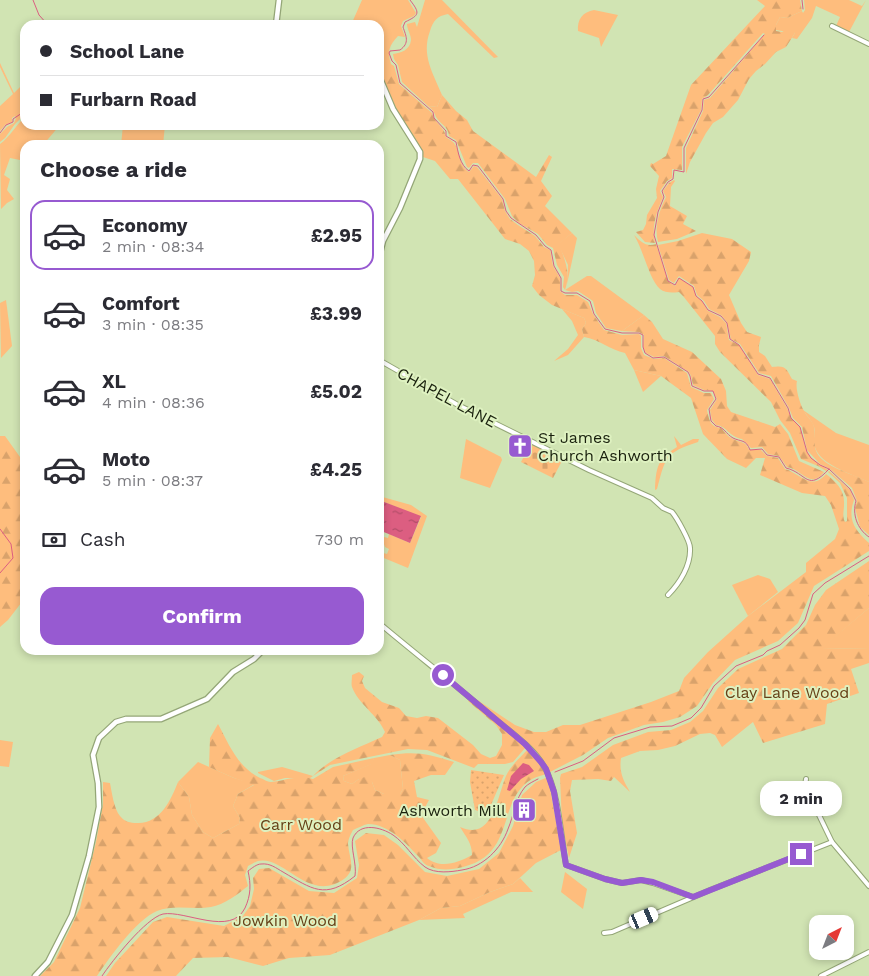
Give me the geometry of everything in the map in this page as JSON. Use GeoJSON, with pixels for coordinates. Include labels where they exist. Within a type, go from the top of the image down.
{"type":"FeatureCollection","features":[{"type":"Feature","properties":{"kind":"street"},"geometry":{"type":"LineString","coordinates":[[277,20],[279,0]]}},
{"type":"Feature","properties":{"kind":"street"},"geometry":{"type":"LineString","coordinates":[[832,26],[869,44]]}},
{"type":"Feature","properties":{"kind":"street"},"geometry":{"type":"LineString","coordinates":[[384,88],[393,109],[420,152],[420,159],[400,208],[384,239]]}},
{"type":"Feature","properties":{"kind":"street","name":"CHAPEL LANE"},"geometry":{"type":"LineString","coordinates":[[384,363],[458,405],[589,470],[652,498],[663,508],[672,512],[691,547],[687,566],[676,586],[668,595]]}},
{"type":"Feature","properties":{"kind":"street"},"geometry":{"type":"LineString","coordinates":[[384,627],[525,744],[541,762],[549,775],[554,792],[566,865],[622,883],[641,880],[653,882],[693,897]]}},
{"type":"Feature","properties":{"kind":"street"},"geometry":{"type":"LineString","coordinates":[[35,976],[48,962],[72,915],[89,856],[99,807],[98,784],[93,755],[99,738],[116,722],[126,719],[161,719],[207,699],[237,668],[258,655]]}},
{"type":"Feature","properties":{"kind":"street"},"geometry":{"type":"LineString","coordinates":[[806,779],[805,786],[832,842],[869,886]]}},
{"type":"Feature","properties":{"kind":"street"},"geometry":{"type":"LineString","coordinates":[[604,933],[612,932],[693,897],[832,842]]}},
{"type":"Feature","properties":{"kind":"street"},"geometry":{"type":"LineString","coordinates":[[821,976],[869,952]]}},
{"type":"Feature","properties":{"kind":"green space"},"geometry":{"type":"Polygon","coordinates":[[[362,0],[408,0],[416,13],[414,16],[403,21],[401,26],[405,37],[398,36],[391,46],[389,56],[391,64],[384,64],[384,20],[353,20],[362,0]]]}},
{"type":"Feature","properties":{"kind":"green space"},"geometry":{"type":"Polygon","coordinates":[[[425,0],[442,0],[498,57],[494,58],[448,14],[438,18],[431,27],[427,48],[429,64],[442,95],[437,107],[428,106],[402,82],[393,54],[402,52],[409,46],[411,40],[407,24],[415,22],[417,27],[425,0]]]}},
{"type":"Feature","properties":{"kind":"green space"},"geometry":{"type":"Polygon","coordinates":[[[757,0],[800,0],[802,11],[787,18],[780,17],[776,25],[776,31],[782,32],[789,28],[795,33],[786,47],[776,52],[749,79],[738,100],[723,117],[713,123],[690,162],[686,174],[686,148],[703,111],[704,100],[710,98],[765,34],[763,33],[708,95],[702,99],[701,110],[682,147],[682,170],[672,169],[672,178],[667,181],[660,191],[663,197],[654,225],[655,243],[645,242],[636,232],[643,230],[647,215],[657,198],[656,189],[659,176],[650,166],[651,163],[653,164],[666,156],[691,85],[765,6],[757,0]]]}},
{"type":"Feature","properties":{"kind":"green space"},"geometry":{"type":"Polygon","coordinates":[[[804,0],[849,0],[862,6],[866,0],[849,32],[836,26],[840,17],[816,6],[812,18],[797,39],[792,38],[795,33],[776,30],[780,17],[787,18],[802,11],[803,13],[805,10],[804,0]]]}},
{"type":"Feature","properties":{"kind":"green space"},"geometry":{"type":"Polygon","coordinates":[[[594,10],[618,15],[601,47],[599,38],[578,31],[582,17],[587,12],[594,10]]]}},
{"type":"Feature","properties":{"kind":"green space"},"geometry":{"type":"Polygon","coordinates":[[[0,63],[14,93],[20,87],[20,119],[0,142],[0,134],[14,123],[16,118],[15,116],[12,118],[12,122],[5,125],[0,131],[0,106],[13,94],[0,67],[0,63]]]}},
{"type":"Feature","properties":{"kind":"green space"},"geometry":{"type":"Polygon","coordinates":[[[384,64],[394,66],[399,84],[432,113],[435,120],[444,130],[446,137],[455,145],[465,169],[469,172],[474,166],[477,167],[502,199],[505,211],[510,219],[535,236],[544,247],[550,250],[553,266],[560,278],[560,291],[565,295],[577,295],[588,302],[593,314],[604,330],[622,335],[639,334],[644,355],[654,359],[664,358],[687,373],[691,387],[704,393],[711,393],[714,399],[707,410],[709,419],[714,426],[721,428],[730,437],[745,444],[749,450],[761,450],[767,456],[778,458],[785,469],[806,480],[815,481],[821,479],[826,474],[842,491],[845,522],[847,521],[847,498],[840,483],[829,471],[850,490],[854,500],[851,513],[852,519],[856,529],[869,543],[869,551],[814,586],[798,623],[778,641],[735,660],[713,683],[697,706],[680,717],[644,725],[608,738],[583,755],[550,772],[539,755],[528,744],[473,697],[515,725],[534,732],[546,732],[563,725],[580,725],[679,691],[684,678],[708,652],[748,616],[806,572],[806,563],[835,539],[839,529],[831,505],[825,496],[802,493],[760,475],[765,458],[756,458],[746,468],[727,459],[703,434],[691,398],[661,376],[634,370],[625,353],[584,337],[582,329],[586,323],[584,318],[552,305],[539,295],[532,286],[535,275],[534,261],[529,251],[520,244],[505,239],[458,179],[450,179],[435,161],[423,157],[422,151],[389,97],[384,85],[384,64]]]}},
{"type":"Feature","properties":{"kind":"green space"},"geometry":{"type":"Polygon","coordinates":[[[442,95],[467,120],[473,131],[536,177],[549,155],[552,157],[541,181],[552,196],[545,206],[572,233],[559,244],[567,272],[565,290],[563,287],[564,277],[557,265],[553,248],[547,245],[538,234],[519,223],[512,216],[505,199],[478,163],[473,163],[469,168],[467,167],[456,140],[449,136],[446,128],[428,106],[437,107],[442,95]]]}},
{"type":"Feature","properties":{"kind":"green space"},"geometry":{"type":"Polygon","coordinates":[[[20,122],[20,130],[56,130],[47,140],[20,140],[20,160],[10,158],[4,175],[10,179],[7,190],[14,199],[1,209],[0,144],[20,122]]]}},
{"type":"Feature","properties":{"kind":"green space"},"geometry":{"type":"Polygon","coordinates":[[[122,130],[164,130],[164,140],[122,140],[122,130]]]}},
{"type":"Feature","properties":{"kind":"green space"},"geometry":{"type":"Polygon","coordinates":[[[674,180],[671,187],[670,206],[687,216],[683,224],[696,231],[677,239],[658,242],[658,219],[666,197],[663,191],[674,180]]]}},
{"type":"Feature","properties":{"kind":"green space"},"geometry":{"type":"Polygon","coordinates":[[[572,233],[577,238],[567,284],[568,265],[558,244],[572,233]]]}},
{"type":"Feature","properties":{"kind":"green space"},"geometry":{"type":"Polygon","coordinates":[[[702,233],[732,239],[751,252],[749,261],[729,295],[747,332],[761,337],[759,352],[765,356],[772,367],[780,366],[785,368],[792,379],[797,381],[797,392],[805,413],[813,425],[815,448],[819,456],[832,466],[869,482],[869,535],[860,527],[855,508],[857,501],[852,488],[830,469],[820,464],[807,450],[802,427],[793,418],[771,376],[759,373],[740,344],[731,339],[727,322],[721,315],[709,309],[697,295],[694,286],[679,276],[674,283],[669,280],[658,245],[702,233]]]}},
{"type":"Feature","properties":{"kind":"green space"},"geometry":{"type":"Polygon","coordinates":[[[634,235],[644,243],[649,245],[656,244],[668,281],[675,286],[679,278],[693,287],[696,296],[702,301],[708,311],[720,317],[726,323],[729,340],[739,345],[758,375],[770,379],[791,418],[800,427],[806,450],[811,458],[828,470],[826,471],[801,459],[790,433],[780,420],[771,402],[720,352],[715,344],[715,336],[683,296],[679,292],[671,293],[660,289],[649,271],[634,235]]]}},
{"type":"Feature","properties":{"kind":"green space"},"geometry":{"type":"Polygon","coordinates":[[[587,276],[591,276],[644,315],[622,331],[606,328],[596,313],[593,301],[578,291],[565,290],[587,276]]]}},
{"type":"Feature","properties":{"kind":"green space"},"geometry":{"type":"Polygon","coordinates":[[[6,300],[12,346],[1,358],[0,303],[6,300]]]}},
{"type":"Feature","properties":{"kind":"green space"},"geometry":{"type":"Polygon","coordinates":[[[562,309],[584,318],[586,323],[582,329],[584,337],[568,355],[554,361],[568,349],[578,335],[572,321],[562,309]]]}},
{"type":"Feature","properties":{"kind":"green space"},"geometry":{"type":"Polygon","coordinates":[[[644,315],[652,322],[663,339],[692,352],[721,379],[726,391],[727,406],[731,412],[775,427],[780,424],[788,434],[799,461],[824,472],[819,477],[810,479],[787,467],[779,456],[768,454],[762,447],[751,448],[742,439],[734,436],[723,427],[716,425],[712,420],[710,410],[717,399],[713,391],[704,390],[693,385],[689,372],[664,356],[654,357],[646,353],[643,347],[644,335],[639,332],[622,331],[644,315]]]}},
{"type":"Feature","properties":{"kind":"green space"},"geometry":{"type":"Polygon","coordinates":[[[634,370],[661,376],[643,392],[634,370]]]}},
{"type":"Feature","properties":{"kind":"green space"},"geometry":{"type":"Polygon","coordinates":[[[803,410],[836,433],[869,445],[869,482],[844,472],[821,456],[816,450],[814,442],[814,427],[803,410]]]}},
{"type":"Feature","properties":{"kind":"green space"},"geometry":{"type":"Polygon","coordinates":[[[0,436],[5,436],[20,457],[20,604],[0,627],[0,436]]]}},
{"type":"Feature","properties":{"kind":"green space"},"geometry":{"type":"Polygon","coordinates":[[[674,436],[681,445],[693,439],[699,439],[698,442],[679,449],[669,457],[655,490],[659,465],[670,451],[677,447],[674,436]]]}},
{"type":"Feature","properties":{"kind":"green space"},"geometry":{"type":"Polygon","coordinates":[[[466,439],[501,457],[502,460],[490,488],[460,478],[466,439]]]}},
{"type":"Feature","properties":{"kind":"green space"},"geometry":{"type":"Polygon","coordinates":[[[531,443],[563,459],[553,478],[521,462],[531,443]]]}},
{"type":"Feature","properties":{"kind":"green space"},"geometry":{"type":"Polygon","coordinates":[[[384,497],[411,505],[427,516],[408,568],[384,558],[384,553],[387,554],[389,549],[385,547],[384,537],[388,538],[389,534],[410,543],[421,517],[384,502],[384,497]]]}},
{"type":"Feature","properties":{"kind":"green space","name":"Clay Lane Wood"},"geometry":{"type":"Polygon","coordinates":[[[869,561],[869,608],[822,648],[869,649],[869,663],[851,669],[859,693],[827,704],[825,724],[763,743],[753,722],[722,747],[715,735],[710,733],[700,734],[675,746],[658,750],[640,751],[621,758],[622,776],[630,792],[614,777],[611,781],[598,779],[572,780],[570,791],[577,833],[569,858],[562,823],[561,774],[582,767],[613,745],[648,732],[671,730],[690,722],[703,711],[718,688],[738,669],[782,649],[806,625],[815,605],[826,590],[869,561]]]}},
{"type":"Feature","properties":{"kind":"green space"},"geometry":{"type":"Polygon","coordinates":[[[758,575],[770,579],[778,592],[748,616],[732,585],[758,575]]]}},
{"type":"Feature","properties":{"kind":"green space"},"geometry":{"type":"Polygon","coordinates":[[[869,608],[869,649],[821,648],[869,608]]]}},
{"type":"Feature","properties":{"kind":"green space"},"geometry":{"type":"Polygon","coordinates":[[[359,672],[364,676],[362,681],[365,688],[382,702],[399,708],[406,716],[438,718],[473,745],[481,754],[490,758],[496,756],[502,745],[502,734],[496,725],[468,701],[470,700],[526,747],[513,762],[505,764],[478,764],[474,768],[427,750],[408,749],[330,765],[313,776],[336,758],[382,737],[385,732],[352,687],[352,675],[359,672]]]}},
{"type":"Feature","properties":{"kind":"green space","name":"Carr Wood"},"geometry":{"type":"Polygon","coordinates":[[[218,724],[230,748],[245,768],[270,782],[297,777],[313,779],[333,767],[374,758],[372,764],[343,776],[344,781],[352,784],[367,776],[375,790],[384,794],[400,794],[403,789],[400,760],[390,755],[422,754],[454,762],[445,775],[431,775],[414,781],[417,797],[429,800],[421,815],[441,843],[436,853],[427,858],[443,864],[449,864],[472,855],[470,844],[460,827],[471,830],[480,828],[487,823],[492,815],[508,772],[528,749],[536,757],[547,774],[532,779],[521,788],[492,851],[480,860],[463,867],[454,869],[433,868],[424,863],[396,835],[383,827],[366,824],[353,830],[349,838],[351,867],[344,879],[331,885],[319,886],[308,883],[268,861],[258,861],[248,866],[245,875],[248,886],[226,902],[211,907],[163,909],[149,916],[124,940],[97,976],[40,976],[54,962],[80,908],[103,804],[103,782],[110,783],[116,809],[120,816],[128,822],[152,820],[164,810],[178,782],[189,797],[192,815],[203,832],[213,838],[239,824],[240,818],[233,806],[238,794],[254,785],[209,767],[210,738],[218,724]]]}},
{"type":"Feature","properties":{"kind":"green space"},"geometry":{"type":"Polygon","coordinates":[[[0,740],[13,742],[9,767],[0,766],[0,740]]]}},
{"type":"Feature","properties":{"kind":"green space"},"geometry":{"type":"Polygon","coordinates":[[[390,755],[400,760],[403,789],[400,794],[384,794],[375,790],[372,782],[359,779],[352,784],[344,781],[343,776],[371,764],[374,758],[390,755]]]}},
{"type":"Feature","properties":{"kind":"green space"},"geometry":{"type":"Polygon","coordinates":[[[198,762],[234,778],[255,784],[238,794],[233,806],[240,818],[239,824],[213,838],[203,832],[192,815],[189,797],[178,782],[198,762]]]}},
{"type":"Feature","properties":{"kind":"green space"},"geometry":{"type":"Polygon","coordinates":[[[282,767],[313,776],[310,778],[285,778],[274,781],[258,773],[282,767]]]}},
{"type":"Feature","properties":{"kind":"green space"},"geometry":{"type":"Polygon","coordinates":[[[471,770],[504,775],[487,814],[475,810],[470,782],[471,770]]]}},
{"type":"Feature","properties":{"kind":"green space","name":"Jowkin Wood"},"geometry":{"type":"Polygon","coordinates":[[[548,777],[561,850],[536,863],[513,884],[460,906],[441,908],[419,920],[330,955],[289,958],[263,966],[228,957],[193,958],[176,976],[106,976],[115,963],[153,922],[167,917],[224,926],[243,916],[250,906],[254,889],[253,878],[259,869],[269,868],[309,891],[334,893],[357,878],[359,865],[355,841],[366,833],[384,835],[398,845],[425,872],[447,876],[479,869],[499,853],[513,826],[522,795],[536,782],[548,777]]]}},
{"type":"Feature","properties":{"kind":"green space"},"geometry":{"type":"Polygon","coordinates":[[[565,872],[587,889],[583,909],[561,892],[565,872]]]}},
{"type":"Feature","properties":{"kind":"green space"},"geometry":{"type":"Polygon","coordinates":[[[520,878],[533,892],[511,892],[463,914],[465,918],[419,920],[441,908],[460,906],[513,884],[520,878]]]}},
{"type":"Feature","properties":{"kind":"water"},"geometry":{"type":"Polygon","coordinates":[[[384,502],[421,516],[410,543],[384,532],[384,502]]]}},
{"type":"Feature","properties":{"kind":"water"},"geometry":{"type":"Polygon","coordinates":[[[523,763],[529,765],[534,771],[521,779],[510,791],[507,790],[511,776],[523,763]]]}},
{"type":"Feature","properties":{"kind":"waterway"},"geometry":{"type":"LineString","coordinates":[[33,0],[39,15],[44,20]]}},
{"type":"Feature","properties":{"kind":"waterway"},"geometry":{"type":"LineString","coordinates":[[410,0],[417,13],[405,22],[403,27],[406,39],[405,45],[400,50],[390,51],[389,53],[396,65],[400,83],[433,112],[434,118],[446,131],[446,136],[456,142],[463,165],[469,171],[473,165],[478,166],[503,199],[506,211],[511,218],[536,235],[551,250],[554,266],[561,278],[561,291],[577,293],[590,301],[594,314],[605,329],[643,335],[645,353],[653,358],[664,357],[688,372],[692,386],[704,391],[713,391],[716,399],[709,409],[711,421],[733,438],[745,442],[750,450],[762,449],[767,455],[779,457],[786,468],[811,481],[816,480],[829,469]]}},
{"type":"Feature","properties":{"kind":"waterway"},"geometry":{"type":"LineString","coordinates":[[802,0],[803,9]]}},
{"type":"Feature","properties":{"kind":"waterway"},"geometry":{"type":"LineString","coordinates":[[764,35],[709,97],[703,99],[702,110],[684,148],[684,172],[674,170],[673,179],[668,182],[662,191],[664,197],[658,212],[654,235],[668,281],[675,285],[679,278],[693,287],[696,296],[708,310],[721,316],[727,323],[730,339],[739,345],[758,374],[770,378],[788,408],[791,418],[800,427],[807,452],[811,458],[829,469],[850,489],[856,501],[856,521],[861,530],[869,537]]}},
{"type":"Feature","properties":{"kind":"waterway"},"geometry":{"type":"LineString","coordinates":[[0,133],[6,125],[13,122],[13,119],[20,114]]}},
{"type":"Feature","properties":{"kind":"waterway"},"geometry":{"type":"LineString","coordinates":[[0,529],[11,544],[13,558],[0,573]]}},
{"type":"Feature","properties":{"kind":"waterway"},"geometry":{"type":"LineString","coordinates":[[555,772],[583,761],[614,738],[650,727],[672,726],[691,718],[701,708],[714,686],[736,666],[763,655],[780,645],[799,628],[805,620],[813,594],[825,583],[869,556]]}},
{"type":"Feature","properties":{"kind":"waterway"},"geometry":{"type":"LineString","coordinates":[[102,976],[139,931],[156,917],[163,914],[172,914],[219,922],[229,921],[238,916],[245,908],[248,899],[250,885],[248,871],[254,866],[264,864],[273,866],[302,883],[319,889],[327,890],[344,883],[355,876],[353,838],[356,833],[366,828],[377,828],[393,835],[429,869],[438,872],[448,872],[477,865],[490,856],[501,843],[522,792],[526,786],[538,779]]}},
{"type":"Feature","properties":{"kind":"place","name":"St James Church Ashworth"},"geometry":{"type":"Point","coordinates":[520,446]}},
{"type":"Feature","properties":{"kind":"place","name":"Ashworth Mill"},"geometry":{"type":"Point","coordinates":[524,810]}},
{"type":"Feature","properties":{"kind":"route"},"geometry":{"type":"LineString","coordinates":[[443,675],[525,744],[546,769],[554,792],[566,865],[622,883],[641,880],[653,882],[693,897],[801,854]]}}]}
